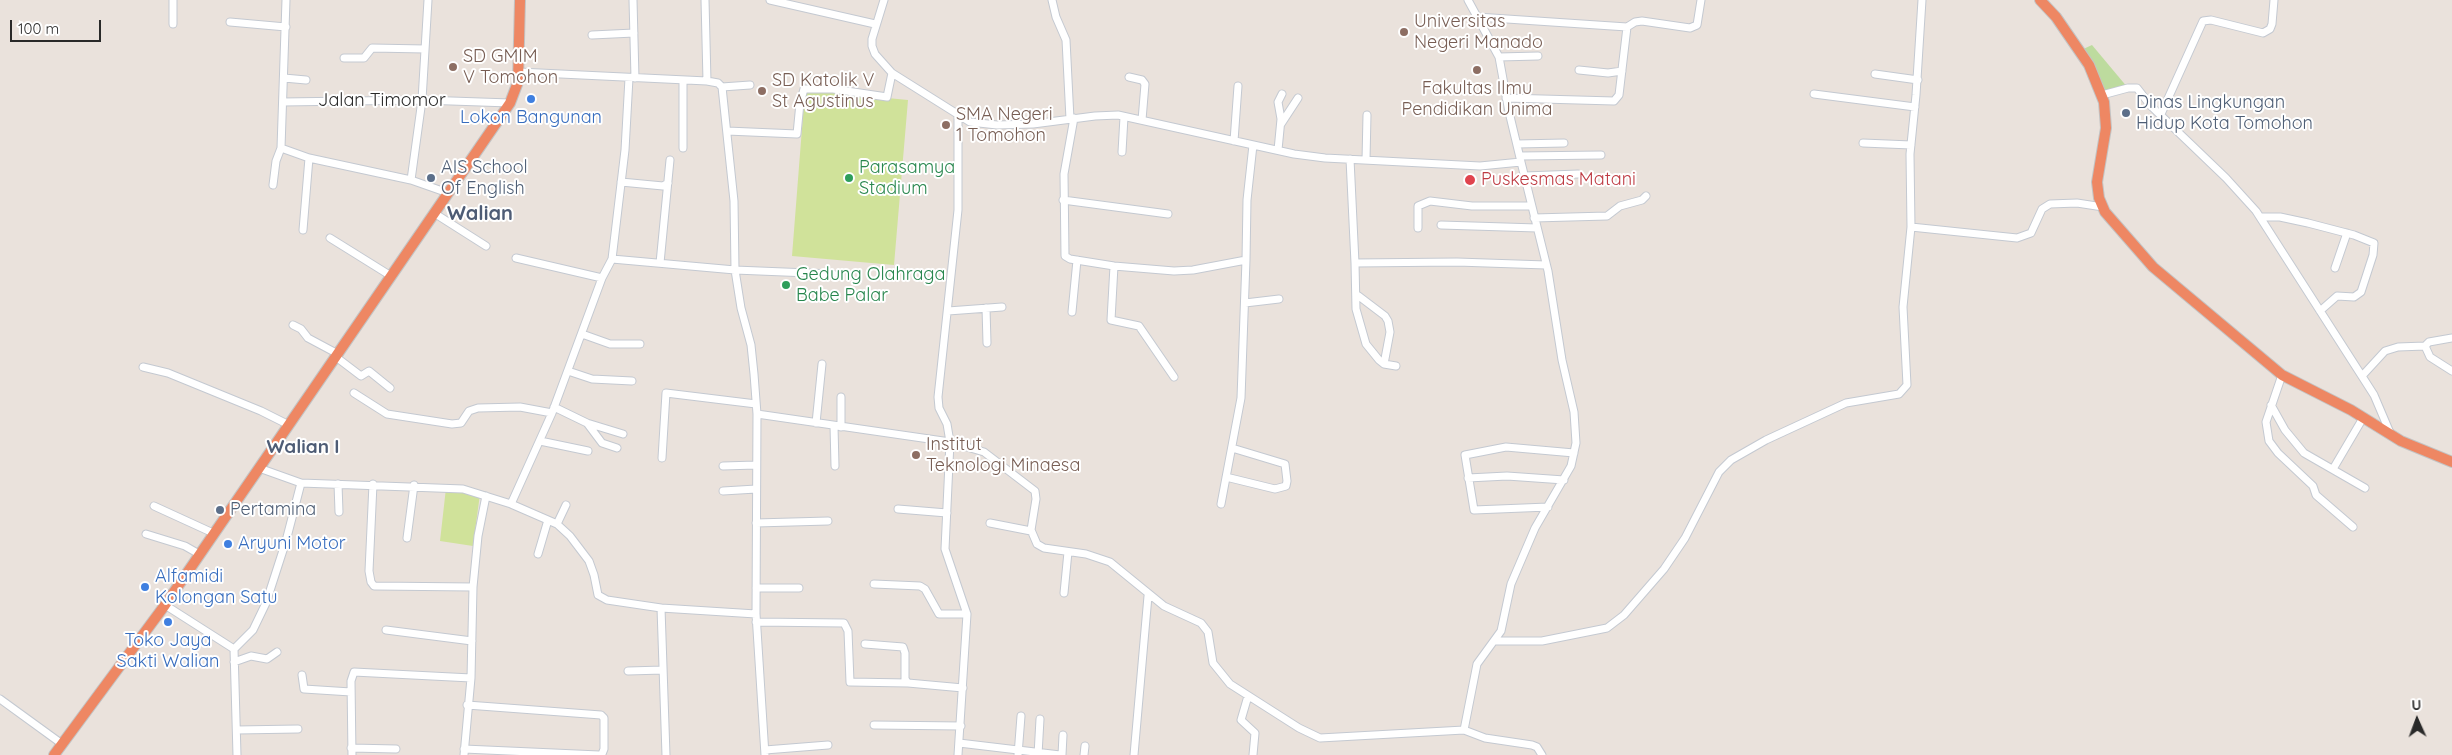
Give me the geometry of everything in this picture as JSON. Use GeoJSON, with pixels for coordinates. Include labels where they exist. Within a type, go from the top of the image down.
{"type":"FeatureCollection","features":[{"type":"Feature","properties":{"kind":"highway"},"geometry":{"type":"LineString","coordinates":[[54,755],[165,605],[212,533],[289,425],[510,103],[517,88],[519,72],[520,0]]}},
{"type":"Feature","properties":{"kind":"highway"},"geometry":{"type":"LineString","coordinates":[[2040,0],[2056,18],[2089,65],[2106,107],[2106,128],[2097,188],[2103,207],[2158,272],[2223,323],[2282,375],[2363,418],[2414,448],[2452,462]]}},
{"type":"Feature","properties":{"kind":"street"},"geometry":{"type":"LineString","coordinates":[[173,0],[173,24]]}},
{"type":"Feature","properties":{"kind":"street"},"geometry":{"type":"LineString","coordinates":[[274,185],[276,161],[282,148],[286,0]]}},
{"type":"Feature","properties":{"kind":"street"},"geometry":{"type":"LineString","coordinates":[[411,180],[422,100],[428,0]]}},
{"type":"Feature","properties":{"kind":"street"},"geometry":{"type":"LineString","coordinates":[[511,504],[553,410],[602,278],[612,259],[632,78],[633,0]]}},
{"type":"Feature","properties":{"kind":"street"},"geometry":{"type":"LineString","coordinates":[[705,0],[707,81]]}},
{"type":"Feature","properties":{"kind":"street"},"geometry":{"type":"LineString","coordinates":[[770,0],[875,24]]}},
{"type":"Feature","properties":{"kind":"street"},"geometry":{"type":"LineString","coordinates":[[884,0],[875,24],[872,46],[892,73],[970,122],[997,125],[1033,124],[1072,118],[1108,115],[1124,116],[1294,154],[1480,166],[1521,159],[1601,155]]}},
{"type":"Feature","properties":{"kind":"street"},"geometry":{"type":"LineString","coordinates":[[1052,0],[1056,17],[1066,40],[1072,118],[1064,174],[1065,256],[1077,260],[1114,266],[1193,270],[1246,260]]}},
{"type":"Feature","properties":{"kind":"street"},"geometry":{"type":"LineString","coordinates":[[1464,730],[1477,664],[1504,624],[1507,598],[1514,577],[1535,528],[1564,480],[1576,443],[1574,412],[1562,360],[1546,265],[1530,206],[1499,57],[1468,0]]}},
{"type":"Feature","properties":{"kind":"street"},"geometry":{"type":"LineString","coordinates":[[1476,17],[1627,27],[1634,22],[1642,20],[1694,28],[1698,22],[1701,0]]}},
{"type":"Feature","properties":{"kind":"street"},"geometry":{"type":"LineString","coordinates":[[1494,641],[1549,640],[1607,628],[1624,615],[1664,569],[1685,538],[1719,472],[1731,460],[1766,440],[1846,403],[1899,394],[1907,385],[1903,307],[1911,227],[1911,145],[1918,80],[1922,0]]}},
{"type":"Feature","properties":{"kind":"street"},"geometry":{"type":"LineString","coordinates":[[2161,114],[2203,21],[2212,20],[2263,33],[2270,29],[2272,24],[2274,0]]}},
{"type":"Feature","properties":{"kind":"street"},"geometry":{"type":"LineString","coordinates":[[230,22],[286,27]]}},
{"type":"Feature","properties":{"kind":"street"},"geometry":{"type":"LineString","coordinates":[[1506,98],[1614,101],[1619,95],[1627,27]]}},
{"type":"Feature","properties":{"kind":"street"},"geometry":{"type":"LineString","coordinates":[[592,35],[634,33]]}},
{"type":"Feature","properties":{"kind":"street"},"geometry":{"type":"LineString","coordinates":[[344,58],[364,58],[372,48],[425,49]]}},
{"type":"Feature","properties":{"kind":"street"},"geometry":{"type":"LineString","coordinates":[[1499,57],[1538,56]]}},
{"type":"Feature","properties":{"kind":"street"},"geometry":{"type":"LineString","coordinates":[[1579,70],[1608,73],[1622,71]]}},
{"type":"Feature","properties":{"kind":"street"},"geometry":{"type":"LineString","coordinates":[[519,72],[707,81],[718,83],[722,88],[734,200],[735,270],[741,308],[751,345],[757,414],[756,622],[765,753],[828,745]]}},
{"type":"Feature","properties":{"kind":"street"},"geometry":{"type":"LineString","coordinates":[[727,131],[797,134],[800,103],[804,89],[833,89],[886,97],[892,73]]}},
{"type":"Feature","properties":{"kind":"street"},"geometry":{"type":"LineString","coordinates":[[1875,74],[1918,80]]}},
{"type":"Feature","properties":{"kind":"street"},"geometry":{"type":"LineString","coordinates":[[1129,77],[1142,80],[1145,84],[1142,120]]}},
{"type":"Feature","properties":{"kind":"street"},"geometry":{"type":"LineString","coordinates":[[284,78],[306,80]]}},
{"type":"Feature","properties":{"kind":"street"},"geometry":{"type":"LineString","coordinates":[[683,80],[683,148]]}},
{"type":"Feature","properties":{"kind":"street"},"geometry":{"type":"LineString","coordinates":[[722,88],[750,85]]}},
{"type":"Feature","properties":{"kind":"street"},"geometry":{"type":"LineString","coordinates":[[1234,141],[1238,86]]}},
{"type":"Feature","properties":{"kind":"street"},"geometry":{"type":"LineString","coordinates":[[2102,95],[2129,88],[2137,88],[2226,178],[2261,217],[2374,395],[2392,435]]}},
{"type":"Feature","properties":{"kind":"street"},"geometry":{"type":"LineString","coordinates":[[1278,150],[1281,124],[1278,102],[1282,94]]}},
{"type":"Feature","properties":{"kind":"street"},"geometry":{"type":"LineString","coordinates":[[1814,94],[1915,107]]}},
{"type":"Feature","properties":{"kind":"street"},"geometry":{"type":"LineString","coordinates":[[1281,124],[1298,98]]}},
{"type":"Feature","properties":{"kind":"street","name":"Jalan Timomor"},"geometry":{"type":"LineString","coordinates":[[283,102],[422,100],[510,103]]}},
{"type":"Feature","properties":{"kind":"street"},"geometry":{"type":"LineString","coordinates":[[958,115],[958,210],[938,402],[947,424],[950,442],[945,542],[947,559],[967,614],[958,755]]}},
{"type":"Feature","properties":{"kind":"street"},"geometry":{"type":"LineString","coordinates":[[1366,160],[1367,115]]}},
{"type":"Feature","properties":{"kind":"street"},"geometry":{"type":"LineString","coordinates":[[1122,152],[1124,116]]}},
{"type":"Feature","properties":{"kind":"street"},"geometry":{"type":"LineString","coordinates":[[1517,144],[1564,143]]}},
{"type":"Feature","properties":{"kind":"street"},"geometry":{"type":"LineString","coordinates":[[1864,143],[1911,145]]}},
{"type":"Feature","properties":{"kind":"street"},"geometry":{"type":"LineString","coordinates":[[1222,504],[1242,398],[1247,200],[1253,145]]}},
{"type":"Feature","properties":{"kind":"street"},"geometry":{"type":"LineString","coordinates":[[282,148],[309,158],[411,180],[448,193]]}},
{"type":"Feature","properties":{"kind":"street"},"geometry":{"type":"LineString","coordinates":[[303,230],[309,158]]}},
{"type":"Feature","properties":{"kind":"street"},"geometry":{"type":"LineString","coordinates":[[1350,159],[1356,315],[1370,352],[1384,364],[1396,366]]}},
{"type":"Feature","properties":{"kind":"street"},"geometry":{"type":"LineString","coordinates":[[660,263],[670,160]]}},
{"type":"Feature","properties":{"kind":"street"},"geometry":{"type":"LineString","coordinates":[[1525,176],[1578,174]]}},
{"type":"Feature","properties":{"kind":"street"},"geometry":{"type":"LineString","coordinates":[[621,182],[663,186],[668,183]]}},
{"type":"Feature","properties":{"kind":"street"},"geometry":{"type":"LineString","coordinates":[[1534,218],[1607,216],[1620,206],[1642,200],[1646,196]]}},
{"type":"Feature","properties":{"kind":"street"},"geometry":{"type":"LineString","coordinates":[[1063,200],[1168,214]]}},
{"type":"Feature","properties":{"kind":"street"},"geometry":{"type":"LineString","coordinates":[[1418,228],[1418,206],[1430,201],[1472,206],[1530,206]]}},
{"type":"Feature","properties":{"kind":"street"},"geometry":{"type":"LineString","coordinates":[[1911,227],[2017,238],[2031,233],[2042,209],[2050,204],[2077,203],[2103,207]]}},
{"type":"Feature","properties":{"kind":"street"},"geometry":{"type":"LineString","coordinates":[[434,213],[486,246]]}},
{"type":"Feature","properties":{"kind":"street"},"geometry":{"type":"LineString","coordinates":[[2261,217],[2308,222],[2374,242],[2366,282],[2358,296],[2338,296],[2320,311]]}},
{"type":"Feature","properties":{"kind":"street"},"geometry":{"type":"LineString","coordinates":[[1441,225],[1537,228]]}},
{"type":"Feature","properties":{"kind":"street"},"geometry":{"type":"LineString","coordinates":[[2334,268],[2347,233]]}},
{"type":"Feature","properties":{"kind":"street"},"geometry":{"type":"LineString","coordinates":[[330,238],[391,276]]}},
{"type":"Feature","properties":{"kind":"street"},"geometry":{"type":"LineString","coordinates":[[516,258],[602,278]]}},
{"type":"Feature","properties":{"kind":"street"},"geometry":{"type":"LineString","coordinates":[[612,259],[735,270],[833,274]]}},
{"type":"Feature","properties":{"kind":"street"},"geometry":{"type":"LineString","coordinates":[[1072,312],[1077,260]]}},
{"type":"Feature","properties":{"kind":"street"},"geometry":{"type":"LineString","coordinates":[[1355,263],[1457,262],[1546,265]]}},
{"type":"Feature","properties":{"kind":"street"},"geometry":{"type":"LineString","coordinates":[[1114,266],[1111,320],[1137,324],[1174,377]]}},
{"type":"Feature","properties":{"kind":"street"},"geometry":{"type":"LineString","coordinates":[[1356,294],[1385,316],[1388,321],[1390,332],[1384,364]]}},
{"type":"Feature","properties":{"kind":"street"},"geometry":{"type":"LineString","coordinates":[[1245,303],[1279,299]]}},
{"type":"Feature","properties":{"kind":"street"},"geometry":{"type":"LineString","coordinates":[[948,311],[1002,307]]}},
{"type":"Feature","properties":{"kind":"street"},"geometry":{"type":"LineString","coordinates":[[986,308],[988,342]]}},
{"type":"Feature","properties":{"kind":"street"},"geometry":{"type":"LineString","coordinates":[[293,325],[301,329],[308,338],[337,355],[361,376],[369,371],[390,388]]}},
{"type":"Feature","properties":{"kind":"street"},"geometry":{"type":"LineString","coordinates":[[582,334],[610,344],[640,344]]}},
{"type":"Feature","properties":{"kind":"street"},"geometry":{"type":"LineString","coordinates":[[2362,376],[2385,350],[2398,347],[2425,346],[2429,342],[2452,338]]}},
{"type":"Feature","properties":{"kind":"street"},"geometry":{"type":"LineString","coordinates":[[2425,346],[2425,351],[2430,357],[2452,372]]}},
{"type":"Feature","properties":{"kind":"street"},"geometry":{"type":"LineString","coordinates":[[816,423],[822,364]]}},
{"type":"Feature","properties":{"kind":"street"},"geometry":{"type":"LineString","coordinates":[[143,367],[168,372],[261,411],[289,425]]}},
{"type":"Feature","properties":{"kind":"street"},"geometry":{"type":"LineString","coordinates":[[568,371],[592,379],[632,381]]}},
{"type":"Feature","properties":{"kind":"street"},"geometry":{"type":"LineString","coordinates":[[2282,375],[2271,405],[2266,431],[2272,447],[2313,486],[2316,495],[2353,527]]}},
{"type":"Feature","properties":{"kind":"street"},"geometry":{"type":"LineString","coordinates":[[662,458],[666,392],[756,404]]}},
{"type":"Feature","properties":{"kind":"street"},"geometry":{"type":"LineString","coordinates":[[354,393],[387,414],[452,424],[461,424],[469,411],[478,408],[520,408],[553,410],[623,434]]}},
{"type":"Feature","properties":{"kind":"street"},"geometry":{"type":"LineString","coordinates":[[835,466],[840,397]]}},
{"type":"Feature","properties":{"kind":"street"},"geometry":{"type":"LineString","coordinates":[[2271,405],[2285,430],[2304,452],[2365,488]]}},
{"type":"Feature","properties":{"kind":"street"},"geometry":{"type":"LineString","coordinates":[[757,414],[950,442],[984,452],[1032,488],[1036,498],[1031,520],[1031,531],[1037,544],[1044,548],[1086,554],[1110,562],[1148,596],[1205,627],[1210,639],[1210,657],[1217,670],[1230,684],[1298,728],[1327,739],[1378,733],[1464,730],[1485,738],[1532,745],[1537,747],[1542,755]]}},
{"type":"Feature","properties":{"kind":"street"},"geometry":{"type":"LineString","coordinates":[[2334,469],[2363,418]]}},
{"type":"Feature","properties":{"kind":"street"},"geometry":{"type":"LineString","coordinates":[[587,423],[602,443],[617,448]]}},
{"type":"Feature","properties":{"kind":"street"},"geometry":{"type":"LineString","coordinates":[[540,441],[588,451]]}},
{"type":"Feature","properties":{"kind":"street"},"geometry":{"type":"LineString","coordinates":[[1548,507],[1474,510],[1465,455],[1506,447],[1574,453]]}},
{"type":"Feature","properties":{"kind":"street"},"geometry":{"type":"LineString","coordinates":[[1226,477],[1281,490],[1286,486],[1285,464],[1232,448]]}},
{"type":"Feature","properties":{"kind":"street"},"geometry":{"type":"LineString","coordinates":[[723,466],[756,465]]}},
{"type":"Feature","properties":{"kind":"street"},"geometry":{"type":"LineString","coordinates":[[258,468],[301,483],[414,485],[463,489],[511,504],[556,524],[570,536],[589,561],[598,595],[608,600],[661,608],[756,614]]}},
{"type":"Feature","properties":{"kind":"street"},"geometry":{"type":"LineString","coordinates":[[1468,478],[1507,476],[1564,480]]}},
{"type":"Feature","properties":{"kind":"street"},"geometry":{"type":"LineString","coordinates":[[238,755],[234,649],[253,630],[266,603],[286,541],[301,483]]}},
{"type":"Feature","properties":{"kind":"street"},"geometry":{"type":"LineString","coordinates":[[338,484],[339,512]]}},
{"type":"Feature","properties":{"kind":"street"},"geometry":{"type":"LineString","coordinates":[[373,484],[369,571],[371,582],[374,586],[474,587]]}},
{"type":"Feature","properties":{"kind":"street"},"geometry":{"type":"LineString","coordinates":[[407,538],[414,485]]}},
{"type":"Feature","properties":{"kind":"street"},"geometry":{"type":"LineString","coordinates":[[723,491],[756,489]]}},
{"type":"Feature","properties":{"kind":"street"},"geometry":{"type":"LineString","coordinates":[[467,705],[601,715],[604,718],[604,749],[602,754],[599,755],[464,752],[467,705],[470,678],[478,536],[486,496]]}},
{"type":"Feature","properties":{"kind":"street"},"geometry":{"type":"LineString","coordinates":[[556,524],[566,505]]}},
{"type":"Feature","properties":{"kind":"street"},"geometry":{"type":"LineString","coordinates":[[154,506],[212,533]]}},
{"type":"Feature","properties":{"kind":"street"},"geometry":{"type":"LineString","coordinates":[[898,508],[947,513]]}},
{"type":"Feature","properties":{"kind":"street"},"geometry":{"type":"LineString","coordinates":[[538,554],[548,520]]}},
{"type":"Feature","properties":{"kind":"street"},"geometry":{"type":"LineString","coordinates":[[756,523],[828,521]]}},
{"type":"Feature","properties":{"kind":"street"},"geometry":{"type":"LineString","coordinates":[[990,523],[1031,531]]}},
{"type":"Feature","properties":{"kind":"street"},"geometry":{"type":"LineString","coordinates":[[146,534],[180,544],[199,554]]}},
{"type":"Feature","properties":{"kind":"street"},"geometry":{"type":"LineString","coordinates":[[1064,593],[1068,552]]}},
{"type":"Feature","properties":{"kind":"street"},"geometry":{"type":"LineString","coordinates":[[874,584],[920,586],[925,589],[939,614],[967,614]]}},
{"type":"Feature","properties":{"kind":"street"},"geometry":{"type":"LineString","coordinates":[[756,588],[799,588]]}},
{"type":"Feature","properties":{"kind":"street"},"geometry":{"type":"LineString","coordinates":[[1134,755],[1148,596]]}},
{"type":"Feature","properties":{"kind":"street"},"geometry":{"type":"LineString","coordinates":[[165,605],[234,649]]}},
{"type":"Feature","properties":{"kind":"street"},"geometry":{"type":"LineString","coordinates":[[661,608],[666,755]]}},
{"type":"Feature","properties":{"kind":"street"},"geometry":{"type":"LineString","coordinates":[[756,622],[844,624],[848,630],[850,682],[908,683],[963,688]]}},
{"type":"Feature","properties":{"kind":"street"},"geometry":{"type":"LineString","coordinates":[[386,630],[472,641]]}},
{"type":"Feature","properties":{"kind":"street"},"geometry":{"type":"LineString","coordinates":[[865,644],[903,646],[905,653],[905,679],[908,683]]}},
{"type":"Feature","properties":{"kind":"street"},"geometry":{"type":"LineString","coordinates":[[234,662],[251,656],[266,659],[276,652]]}},
{"type":"Feature","properties":{"kind":"street"},"geometry":{"type":"LineString","coordinates":[[628,671],[663,670]]}},
{"type":"Feature","properties":{"kind":"street"},"geometry":{"type":"LineString","coordinates":[[396,749],[352,751],[352,674],[357,672],[470,678]]}},
{"type":"Feature","properties":{"kind":"street"},"geometry":{"type":"LineString","coordinates":[[302,675],[304,689],[351,692]]}},
{"type":"Feature","properties":{"kind":"street"},"geometry":{"type":"LineString","coordinates":[[1248,696],[1241,720],[1255,732],[1253,755]]}},
{"type":"Feature","properties":{"kind":"street"},"geometry":{"type":"LineString","coordinates":[[0,699],[62,744]]}},
{"type":"Feature","properties":{"kind":"street"},"geometry":{"type":"LineString","coordinates":[[1018,753],[1021,716]]}},
{"type":"Feature","properties":{"kind":"street"},"geometry":{"type":"LineString","coordinates":[[1038,754],[1040,719]]}},
{"type":"Feature","properties":{"kind":"street"},"geometry":{"type":"LineString","coordinates":[[874,725],[961,726]]}},
{"type":"Feature","properties":{"kind":"street"},"geometry":{"type":"LineString","coordinates":[[237,730],[298,729]]}},
{"type":"Feature","properties":{"kind":"street"},"geometry":{"type":"LineString","coordinates":[[959,743],[1018,753],[1061,755],[1063,735]]}},
{"type":"Feature","properties":{"kind":"street"},"geometry":{"type":"LineString","coordinates":[[1084,755],[1085,746]]}},
{"type":"Feature","properties":{"kind":"green space"},"geometry":{"type":"Polygon","coordinates":[[[2092,45],[2128,88],[2102,95],[2079,51],[2092,45]]]}},
{"type":"Feature","properties":{"kind":"green space","name":"Parasamya Stadium"},"geometry":{"type":"Polygon","coordinates":[[[805,90],[908,100],[894,265],[792,256],[805,90]]]}},
{"type":"Feature","properties":{"kind":"green space"},"geometry":{"type":"Polygon","coordinates":[[[446,488],[480,494],[473,546],[440,541],[446,488]]]}},
{"type":"Feature","properties":{"kind":"place","name":"Universitas Negeri Manado"},"geometry":{"type":"Point","coordinates":[1404,32]}},
{"type":"Feature","properties":{"kind":"place","name":"SD GMIM V Tomohon"},"geometry":{"type":"Point","coordinates":[453,67]}},
{"type":"Feature","properties":{"kind":"place","name":"Fakultas Ilmu Pendidikan Unima"},"geometry":{"type":"Point","coordinates":[1477,70]}},
{"type":"Feature","properties":{"kind":"place","name":"SD Katolik V St Agustinus"},"geometry":{"type":"Point","coordinates":[762,91]}},
{"type":"Feature","properties":{"kind":"place","name":"Lokon Bangunan"},"geometry":{"type":"Point","coordinates":[531,99]}},
{"type":"Feature","properties":{"kind":"place","name":"Dinas Lingkungan Hidup Kota Tomohon"},"geometry":{"type":"Point","coordinates":[2126,113]}},
{"type":"Feature","properties":{"kind":"place","name":"SMA Negeri 1 Tomohon"},"geometry":{"type":"Point","coordinates":[946,125]}},
{"type":"Feature","properties":{"kind":"place","name":"AIS School Of English"},"geometry":{"type":"Point","coordinates":[431,178]}},
{"type":"Feature","properties":{"kind":"place","name":"Parasamya Stadium"},"geometry":{"type":"Point","coordinates":[849,178]}},
{"type":"Feature","properties":{"kind":"place","name":"Puskesmas Matani"},"geometry":{"type":"Point","coordinates":[1470,180]}},
{"type":"Feature","properties":{"kind":"place","name":"Gedung Olahraga Babe Palar"},"geometry":{"type":"Point","coordinates":[786,285]}},
{"type":"Feature","properties":{"kind":"place","name":"Institut Teknologi Minaesa"},"geometry":{"type":"Point","coordinates":[916,455]}},
{"type":"Feature","properties":{"kind":"place","name":"Pertamina"},"geometry":{"type":"Point","coordinates":[220,510]}},
{"type":"Feature","properties":{"kind":"place","name":"Aryuni Motor"},"geometry":{"type":"Point","coordinates":[228,544]}},
{"type":"Feature","properties":{"kind":"place","name":"Alfamidi Kolongan Satu"},"geometry":{"type":"Point","coordinates":[145,587]}},
{"type":"Feature","properties":{"kind":"place","name":"Toko Jaya Sakti Walian"},"geometry":{"type":"Point","coordinates":[168,622]}},
{"type":"Feature","properties":{"kind":"district","name":"Walian"},"geometry":{"type":"Point","coordinates":[480,214]}},
{"type":"Feature","properties":{"kind":"district","name":"Walian I"},"geometry":{"type":"Point","coordinates":[303,447]}}]}
